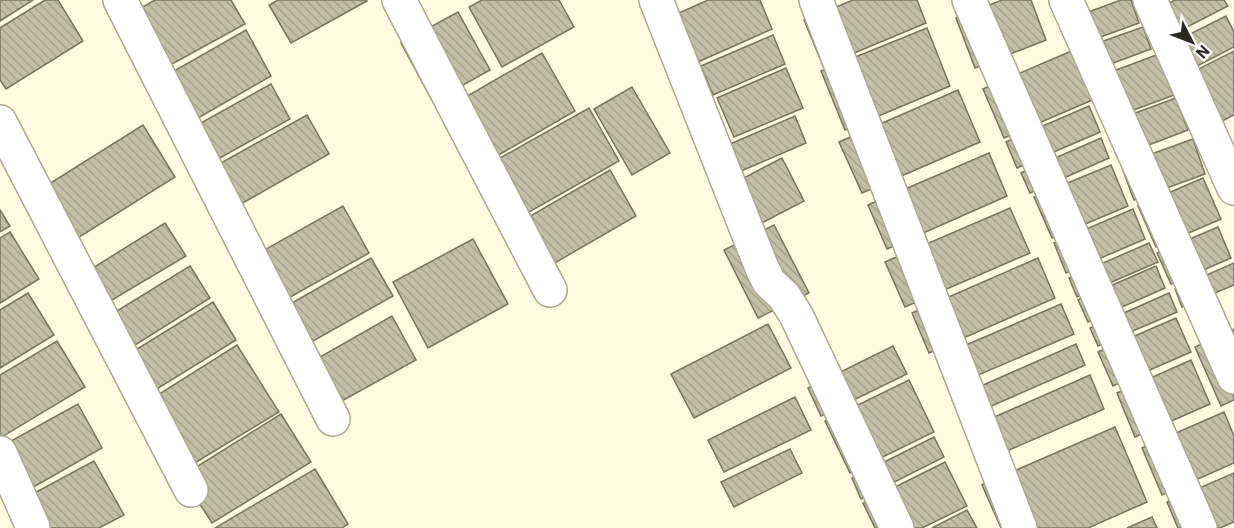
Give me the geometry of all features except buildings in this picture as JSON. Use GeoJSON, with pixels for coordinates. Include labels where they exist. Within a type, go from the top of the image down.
{"type":"FeatureCollection","features":[{"type":"Feature","properties":{"kind":"street"},"geometry":{"type":"LineString","coordinates":[[120,0],[333,419]]}},
{"type":"Feature","properties":{"kind":"street"},"geometry":{"type":"LineString","coordinates":[[399,0],[550,290]]}},
{"type":"Feature","properties":{"kind":"street"},"geometry":{"type":"LineString","coordinates":[[657,0],[762,268],[796,315],[897,528]]}},
{"type":"Feature","properties":{"kind":"street"},"geometry":{"type":"LineString","coordinates":[[816,0],[1020,528]]}},
{"type":"Feature","properties":{"kind":"street"},"geometry":{"type":"LineString","coordinates":[[969,0],[1200,528]]}},
{"type":"Feature","properties":{"kind":"street"},"geometry":{"type":"LineString","coordinates":[[1066,0],[1234,377]]}},
{"type":"Feature","properties":{"kind":"street"},"geometry":{"type":"LineString","coordinates":[[1150,0],[1234,188]]}},
{"type":"Feature","properties":{"kind":"street"},"geometry":{"type":"LineString","coordinates":[[0,122],[191,490]]}},
{"type":"Feature","properties":{"kind":"street"},"geometry":{"type":"LineString","coordinates":[[0,453],[33,527]]}}]}
